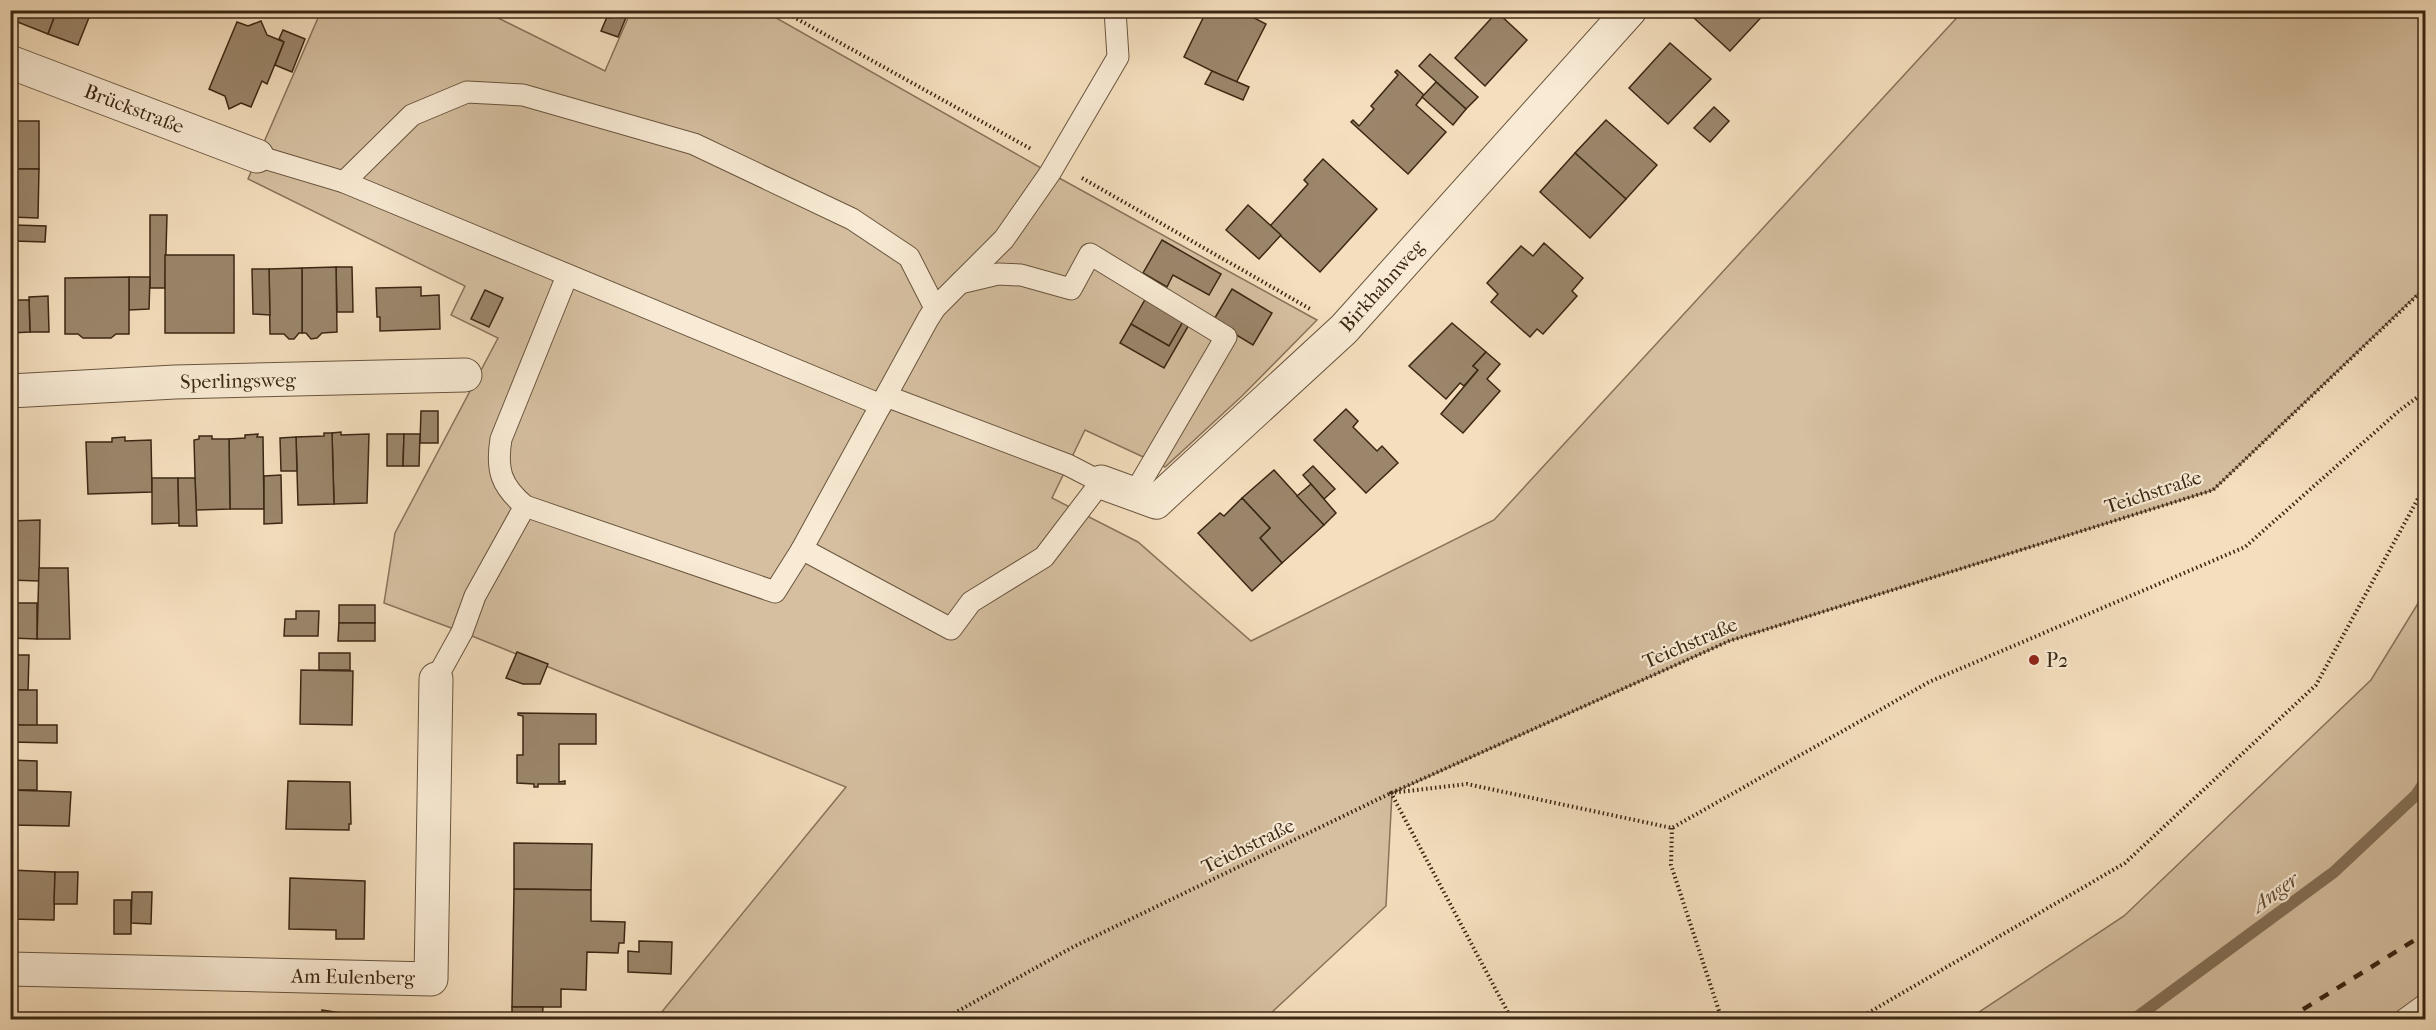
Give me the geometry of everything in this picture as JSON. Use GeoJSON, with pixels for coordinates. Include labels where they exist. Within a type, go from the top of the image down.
{"type":"FeatureCollection","features":[{"type":"Feature","properties":{"kind":"street","name":"Birkhahnweg"},"geometry":{"type":"LineString","coordinates":[[1101,482],[1156,502],[1344,329],[1630,10]]}},
{"type":"Feature","properties":{"kind":"street","name":"Brückstraße"},"geometry":{"type":"LineString","coordinates":[[10,62],[257,156]]}},
{"type":"Feature","properties":{"kind":"street","name":"Sperlingsweg"},"geometry":{"type":"LineString","coordinates":[[10,390],[175,382],[465,375]]}},
{"type":"Feature","properties":{"kind":"street","name":"Am Eulenberg"},"geometry":{"type":"LineString","coordinates":[[10,969],[430,979],[436,679]]}},
{"type":"Feature","properties":{"kind":"lane"},"geometry":{"type":"LineString","coordinates":[[567,276],[501,439],[498,454],[504,483],[510,494],[525,506],[776,592],[935,308],[1004,239],[1044,183],[1118,57],[1115,10]]}},
{"type":"Feature","properties":{"kind":"lane"},"geometry":{"type":"LineString","coordinates":[[344,182],[412,115],[467,92],[523,95],[694,144],[852,219],[909,257],[935,308]]}},
{"type":"Feature","properties":{"kind":"lane"},"geometry":{"type":"LineString","coordinates":[[257,156],[344,182],[567,276],[884,400],[1068,465],[1101,482],[1044,557],[971,602],[951,629],[802,549]]}},
{"type":"Feature","properties":{"kind":"lane"},"geometry":{"type":"LineString","coordinates":[[959,284],[998,274],[1021,275],[1071,289],[1090,254],[1226,337],[1134,494]]}},
{"type":"Feature","properties":{"kind":"lane"},"geometry":{"type":"LineString","coordinates":[[436,679],[462,632],[475,596],[525,506]]}},
{"type":"Feature","properties":{"kind":"lane"},"geometry":{"type":"LineString","coordinates":[[2404,1020],[2426,1004]]}},
{"type":"Feature","properties":{"kind":"path","name":"Teichstraße"},"geometry":{"type":"LineString","coordinates":[[942,1020],[1073,948],[1391,793],[1729,641],[2213,490],[2426,287]]}},
{"type":"Feature","properties":{"kind":"path"},"geometry":{"type":"LineString","coordinates":[[1512,1020],[1391,793],[1467,784],[1672,828],[1929,682],[2246,547],[2400,410],[2426,391]]}},
{"type":"Feature","properties":{"kind":"path"},"geometry":{"type":"LineString","coordinates":[[1856,1020],[2125,863],[2316,685],[2426,484]]}},
{"type":"Feature","properties":{"kind":"path"},"geometry":{"type":"LineString","coordinates":[[1672,828],[1671,865],[1722,1020]]}},
{"type":"Feature","properties":{"kind":"shaded area"},"geometry":{"type":"Polygon","coordinates":[[[321,11],[484,11],[605,71],[631,11],[764,11],[1050,173],[1317,320],[1242,396],[1165,467],[1085,430],[1052,498],[1138,542],[1251,641],[1494,520],[1963,11],[2425,11],[2425,287],[2213,490],[1729,641],[1392,793],[1386,906],[1270,1014],[1274,1019],[656,1019],[846,787],[462,632],[384,603],[395,533],[498,338],[451,315],[465,286],[248,179],[321,11]]]}},
{"type":"Feature","properties":{"kind":"shaded area"},"geometry":{"type":"Polygon","coordinates":[[[2425,592],[2425,1019],[1967,1020],[2124,916],[2371,680],[2425,592]]]}},
{"type":"Feature","properties":{"kind":"building"},"geometry":{"type":"Polygon","coordinates":[[[10,10],[57,10],[48,34],[10,19],[10,10]]]}},
{"type":"Feature","properties":{"kind":"building"},"geometry":{"type":"Polygon","coordinates":[[[57,10],[92,10],[78,45],[48,34],[57,10]]]}},
{"type":"Feature","properties":{"kind":"building"},"geometry":{"type":"Polygon","coordinates":[[[592,10],[614,10],[610,18],[592,10]]]}},
{"type":"Feature","properties":{"kind":"building"},"geometry":{"type":"Polygon","coordinates":[[[614,10],[629,10],[618,37],[601,31],[607,17],[610,18],[614,10]]]}},
{"type":"Feature","properties":{"kind":"building"},"geometry":{"type":"Polygon","coordinates":[[[1207,10],[1239,10],[1266,24],[1236,83],[1184,57],[1207,10]]]}},
{"type":"Feature","properties":{"kind":"building"},"geometry":{"type":"Polygon","coordinates":[[[1700,10],[1768,10],[1730,51],[1694,18],[1700,10]]]}},
{"type":"Feature","properties":{"kind":"building"},"geometry":{"type":"Polygon","coordinates":[[[1497,12],[1527,40],[1485,86],[1455,58],[1497,12]]]}},
{"type":"Feature","properties":{"kind":"building"},"geometry":{"type":"Polygon","coordinates":[[[261,21],[267,35],[284,42],[267,84],[262,81],[251,107],[241,103],[229,109],[225,96],[209,89],[237,22],[248,26],[261,21]]]}},
{"type":"Feature","properties":{"kind":"building"},"geometry":{"type":"Polygon","coordinates":[[[283,30],[305,39],[292,72],[275,65],[284,42],[279,39],[283,30]]]}},
{"type":"Feature","properties":{"kind":"building"},"geometry":{"type":"Polygon","coordinates":[[[1670,43],[1711,79],[1668,124],[1629,88],[1670,43]]]}},
{"type":"Feature","properties":{"kind":"building"},"geometry":{"type":"Polygon","coordinates":[[[1430,54],[1478,97],[1466,109],[1419,66],[1430,54]]]}},
{"type":"Feature","properties":{"kind":"building"},"geometry":{"type":"Polygon","coordinates":[[[1397,70],[1424,95],[1416,105],[1446,132],[1408,174],[1351,122],[1353,120],[1359,126],[1374,109],[1371,106],[1398,75],[1395,72],[1397,70]]]}},
{"type":"Feature","properties":{"kind":"building"},"geometry":{"type":"Polygon","coordinates":[[[1212,71],[1249,87],[1243,100],[1205,84],[1212,71]]]}},
{"type":"Feature","properties":{"kind":"building"},"geometry":{"type":"Polygon","coordinates":[[[1436,82],[1466,109],[1453,125],[1422,97],[1436,82]]]}},
{"type":"Feature","properties":{"kind":"building"},"geometry":{"type":"Polygon","coordinates":[[[1714,107],[1729,121],[1710,142],[1694,128],[1714,107]]]}},
{"type":"Feature","properties":{"kind":"building"},"geometry":{"type":"Polygon","coordinates":[[[1606,120],[1657,165],[1626,199],[1575,153],[1606,120]]]}},
{"type":"Feature","properties":{"kind":"building"},"geometry":{"type":"Polygon","coordinates":[[[10,121],[39,121],[39,169],[10,169],[10,121]]]}},
{"type":"Feature","properties":{"kind":"building"},"geometry":{"type":"Polygon","coordinates":[[[1575,153],[1626,199],[1590,238],[1540,192],[1575,153]]]}},
{"type":"Feature","properties":{"kind":"building"},"geometry":{"type":"Polygon","coordinates":[[[1323,159],[1377,209],[1320,272],[1270,226],[1308,184],[1304,180],[1323,159]]]}},
{"type":"Feature","properties":{"kind":"building"},"geometry":{"type":"Polygon","coordinates":[[[10,169],[39,169],[38,218],[10,217],[10,169]]]}},
{"type":"Feature","properties":{"kind":"building"},"geometry":{"type":"Polygon","coordinates":[[[1248,205],[1281,235],[1259,259],[1226,230],[1248,205]]]}},
{"type":"Feature","properties":{"kind":"building"},"geometry":{"type":"Polygon","coordinates":[[[150,215],[167,215],[165,288],[150,288],[150,215]]]}},
{"type":"Feature","properties":{"kind":"building"},"geometry":{"type":"Polygon","coordinates":[[[14,225],[46,226],[45,242],[14,241],[14,225]]]}},
{"type":"Feature","properties":{"kind":"building"},"geometry":{"type":"Polygon","coordinates":[[[1162,240],[1221,274],[1209,295],[1173,275],[1167,287],[1143,273],[1162,240]]]}},
{"type":"Feature","properties":{"kind":"building"},"geometry":{"type":"Polygon","coordinates":[[[1544,243],[1583,278],[1572,291],[1577,296],[1543,334],[1537,329],[1530,337],[1491,302],[1498,294],[1487,283],[1521,246],[1533,256],[1544,243]]]}},
{"type":"Feature","properties":{"kind":"building"},"geometry":{"type":"Polygon","coordinates":[[[165,255],[234,255],[234,333],[165,333],[165,255]]]}},
{"type":"Feature","properties":{"kind":"building"},"geometry":{"type":"Polygon","coordinates":[[[336,267],[352,267],[353,312],[337,312],[336,267]]]}},
{"type":"Feature","properties":{"kind":"building"},"geometry":{"type":"Polygon","coordinates":[[[336,267],[337,332],[322,333],[317,338],[311,339],[306,333],[302,333],[302,268],[336,267]]]}},
{"type":"Feature","properties":{"kind":"building"},"geometry":{"type":"Polygon","coordinates":[[[302,268],[302,333],[294,339],[289,339],[284,334],[270,334],[269,269],[302,268]]]}},
{"type":"Feature","properties":{"kind":"building"},"geometry":{"type":"Polygon","coordinates":[[[252,269],[269,269],[270,315],[253,314],[252,269]]]}},
{"type":"Feature","properties":{"kind":"building"},"geometry":{"type":"Polygon","coordinates":[[[129,277],[150,277],[149,309],[129,310],[129,277]]]}},
{"type":"Feature","properties":{"kind":"building"},"geometry":{"type":"Polygon","coordinates":[[[129,277],[129,334],[116,334],[111,338],[83,338],[78,334],[65,334],[65,278],[129,277]]]}},
{"type":"Feature","properties":{"kind":"building"},"geometry":{"type":"Polygon","coordinates":[[[421,287],[421,296],[439,295],[440,329],[380,331],[376,288],[421,287]]]}},
{"type":"Feature","properties":{"kind":"building"},"geometry":{"type":"Polygon","coordinates":[[[1232,289],[1272,313],[1253,345],[1213,321],[1232,289]]]}},
{"type":"Feature","properties":{"kind":"building"},"geometry":{"type":"Polygon","coordinates":[[[485,290],[503,298],[489,327],[471,319],[485,290]]]}},
{"type":"Feature","properties":{"kind":"building"},"geometry":{"type":"Polygon","coordinates":[[[48,296],[49,332],[30,332],[29,297],[48,296]]]}},
{"type":"Feature","properties":{"kind":"building"},"geometry":{"type":"Polygon","coordinates":[[[1146,298],[1184,320],[1169,346],[1131,324],[1146,298]]]}},
{"type":"Feature","properties":{"kind":"building"},"geometry":{"type":"Polygon","coordinates":[[[10,300],[29,300],[30,332],[10,333],[10,300]]]}},
{"type":"Feature","properties":{"kind":"building"},"geometry":{"type":"Polygon","coordinates":[[[1184,320],[1190,323],[1164,368],[1120,343],[1131,324],[1169,346],[1184,320]]]}},
{"type":"Feature","properties":{"kind":"building"},"geometry":{"type":"Polygon","coordinates":[[[1452,323],[1486,352],[1473,366],[1478,370],[1464,386],[1460,383],[1446,399],[1409,366],[1452,323]]]}},
{"type":"Feature","properties":{"kind":"building"},"geometry":{"type":"Polygon","coordinates":[[[1486,352],[1500,364],[1487,379],[1500,391],[1463,433],[1441,414],[1478,370],[1473,366],[1486,352]]]}},
{"type":"Feature","properties":{"kind":"building"},"geometry":{"type":"Polygon","coordinates":[[[1346,409],[1358,421],[1353,427],[1377,451],[1382,446],[1398,463],[1366,493],[1314,440],[1346,409]]]}},
{"type":"Feature","properties":{"kind":"building"},"geometry":{"type":"Polygon","coordinates":[[[421,411],[438,411],[438,443],[420,443],[421,411]]]}},
{"type":"Feature","properties":{"kind":"building"},"geometry":{"type":"Polygon","coordinates":[[[341,432],[341,435],[369,434],[367,503],[334,504],[332,433],[341,432]]]}},
{"type":"Feature","properties":{"kind":"building"},"geometry":{"type":"Polygon","coordinates":[[[324,433],[332,433],[334,504],[298,505],[296,437],[324,436],[324,433]]]}},
{"type":"Feature","properties":{"kind":"building"},"geometry":{"type":"Polygon","coordinates":[[[258,434],[257,437],[263,437],[264,509],[230,509],[229,439],[258,434]]]}},
{"type":"Feature","properties":{"kind":"building"},"geometry":{"type":"Polygon","coordinates":[[[387,434],[404,434],[403,466],[387,466],[387,434]]]}},
{"type":"Feature","properties":{"kind":"building"},"geometry":{"type":"Polygon","coordinates":[[[404,434],[420,434],[419,466],[403,466],[404,434]]]}},
{"type":"Feature","properties":{"kind":"building"},"geometry":{"type":"Polygon","coordinates":[[[199,436],[229,439],[230,509],[196,510],[194,440],[199,439],[199,436]]]}},
{"type":"Feature","properties":{"kind":"building"},"geometry":{"type":"Polygon","coordinates":[[[125,437],[125,441],[151,440],[152,492],[88,494],[86,442],[112,442],[112,438],[125,437]]]}},
{"type":"Feature","properties":{"kind":"building"},"geometry":{"type":"Polygon","coordinates":[[[296,437],[297,471],[281,471],[280,438],[296,437]]]}},
{"type":"Feature","properties":{"kind":"building"},"geometry":{"type":"Polygon","coordinates":[[[1313,466],[1335,489],[1324,499],[1303,475],[1313,466]]]}},
{"type":"Feature","properties":{"kind":"building"},"geometry":{"type":"Polygon","coordinates":[[[1274,470],[1324,525],[1282,563],[1260,538],[1270,528],[1242,498],[1274,470]]]}},
{"type":"Feature","properties":{"kind":"building"},"geometry":{"type":"Polygon","coordinates":[[[281,475],[282,523],[264,524],[264,476],[281,475]]]}},
{"type":"Feature","properties":{"kind":"building"},"geometry":{"type":"Polygon","coordinates":[[[152,478],[178,478],[179,523],[152,524],[152,478]]]}},
{"type":"Feature","properties":{"kind":"building"},"geometry":{"type":"Polygon","coordinates":[[[178,478],[195,478],[197,526],[179,526],[178,478]]]}},
{"type":"Feature","properties":{"kind":"building"},"geometry":{"type":"Polygon","coordinates":[[[1311,484],[1336,513],[1324,525],[1297,496],[1311,484]]]}},
{"type":"Feature","properties":{"kind":"building"},"geometry":{"type":"Polygon","coordinates":[[[1242,498],[1270,528],[1260,538],[1282,563],[1252,591],[1198,533],[1220,513],[1224,516],[1242,498]]]}},
{"type":"Feature","properties":{"kind":"building"},"geometry":{"type":"Polygon","coordinates":[[[40,520],[39,581],[10,580],[10,521],[40,520]]]}},
{"type":"Feature","properties":{"kind":"building"},"geometry":{"type":"Polygon","coordinates":[[[39,568],[68,568],[70,639],[37,639],[39,568]]]}},
{"type":"Feature","properties":{"kind":"building"},"geometry":{"type":"Polygon","coordinates":[[[10,603],[37,603],[37,639],[10,638],[10,603]]]}},
{"type":"Feature","properties":{"kind":"building"},"geometry":{"type":"Polygon","coordinates":[[[339,605],[375,605],[375,623],[339,623],[339,605]]]}},
{"type":"Feature","properties":{"kind":"building"},"geometry":{"type":"Polygon","coordinates":[[[296,611],[319,611],[318,636],[284,636],[285,619],[296,619],[296,611]]]}},
{"type":"Feature","properties":{"kind":"building"},"geometry":{"type":"Polygon","coordinates":[[[339,623],[375,623],[375,641],[338,641],[339,623]]]}},
{"type":"Feature","properties":{"kind":"building"},"geometry":{"type":"Polygon","coordinates":[[[517,652],[548,664],[540,684],[523,684],[506,678],[517,652]]]}},
{"type":"Feature","properties":{"kind":"building"},"geometry":{"type":"Polygon","coordinates":[[[319,653],[350,653],[350,670],[319,670],[319,653]]]}},
{"type":"Feature","properties":{"kind":"building"},"geometry":{"type":"Polygon","coordinates":[[[10,655],[29,655],[28,690],[10,690],[10,655]]]}},
{"type":"Feature","properties":{"kind":"building"},"geometry":{"type":"Polygon","coordinates":[[[301,670],[353,671],[352,725],[300,724],[301,670]]]}},
{"type":"Feature","properties":{"kind":"building"},"geometry":{"type":"Polygon","coordinates":[[[10,690],[37,690],[37,726],[10,725],[10,690]]]}},
{"type":"Feature","properties":{"kind":"building"},"geometry":{"type":"Polygon","coordinates":[[[518,713],[596,714],[596,744],[559,744],[559,782],[565,781],[565,784],[538,784],[538,787],[534,787],[534,784],[517,783],[517,755],[523,755],[523,716],[518,713]]]}},
{"type":"Feature","properties":{"kind":"building"},"geometry":{"type":"Polygon","coordinates":[[[10,725],[57,725],[57,743],[10,742],[10,725]]]}},
{"type":"Feature","properties":{"kind":"building"},"geometry":{"type":"Polygon","coordinates":[[[10,760],[37,761],[37,790],[10,790],[10,760]]]}},
{"type":"Feature","properties":{"kind":"building"},"geometry":{"type":"Polygon","coordinates":[[[288,781],[350,782],[351,824],[349,824],[349,830],[286,829],[288,781]]]}},
{"type":"Feature","properties":{"kind":"building"},"geometry":{"type":"Polygon","coordinates":[[[10,790],[71,792],[69,826],[10,825],[10,790]]]}},
{"type":"Feature","properties":{"kind":"building"},"geometry":{"type":"Polygon","coordinates":[[[514,843],[592,844],[591,890],[514,889],[514,843]]]}},
{"type":"Feature","properties":{"kind":"building"},"geometry":{"type":"Polygon","coordinates":[[[10,870],[55,872],[54,920],[10,919],[10,870]]]}},
{"type":"Feature","properties":{"kind":"building"},"geometry":{"type":"Polygon","coordinates":[[[55,872],[78,872],[77,904],[54,904],[55,872]]]}},
{"type":"Feature","properties":{"kind":"building"},"geometry":{"type":"Polygon","coordinates":[[[290,878],[365,881],[364,939],[336,939],[336,930],[289,929],[290,878]]]}},
{"type":"Feature","properties":{"kind":"building"},"geometry":{"type":"Polygon","coordinates":[[[514,889],[591,890],[591,921],[625,922],[624,943],[619,943],[618,953],[587,952],[586,990],[561,989],[561,1007],[512,1007],[514,889]]]}},
{"type":"Feature","properties":{"kind":"building"},"geometry":{"type":"Polygon","coordinates":[[[132,892],[152,892],[151,924],[131,923],[132,892]]]}},
{"type":"Feature","properties":{"kind":"building"},"geometry":{"type":"Polygon","coordinates":[[[114,900],[131,900],[131,934],[114,934],[114,900]]]}},
{"type":"Feature","properties":{"kind":"building"},"geometry":{"type":"Polygon","coordinates":[[[639,941],[672,942],[671,974],[628,972],[628,951],[639,952],[639,941]]]}},
{"type":"Feature","properties":{"kind":"building"},"geometry":{"type":"Polygon","coordinates":[[[512,1007],[543,1007],[542,1020],[512,1020],[512,1007]]]}},
{"type":"Feature","properties":{"kind":"building"},"geometry":{"type":"Polygon","coordinates":[[[322,1010],[355,1015],[354,1020],[321,1020],[322,1010]]]}},
{"type":"Feature","properties":{"kind":"building"},"geometry":{"type":"Polygon","coordinates":[[[15,1012],[60,1020],[14,1020],[15,1012]]]}},
{"type":"Feature","properties":{"kind":"waterway","name":"Anger"},"geometry":{"type":"LineString","coordinates":[[2133,1020],[2334,872],[2416,795],[2426,780]]}},
{"type":"Feature","properties":{"kind":"railway"},"geometry":{"type":"LineString","coordinates":[[2286,1020],[2426,933]]}},
{"type":"Feature","properties":{"kind":"place","name":"P2"},"geometry":{"type":"Point","coordinates":[2034,660]}}]}
